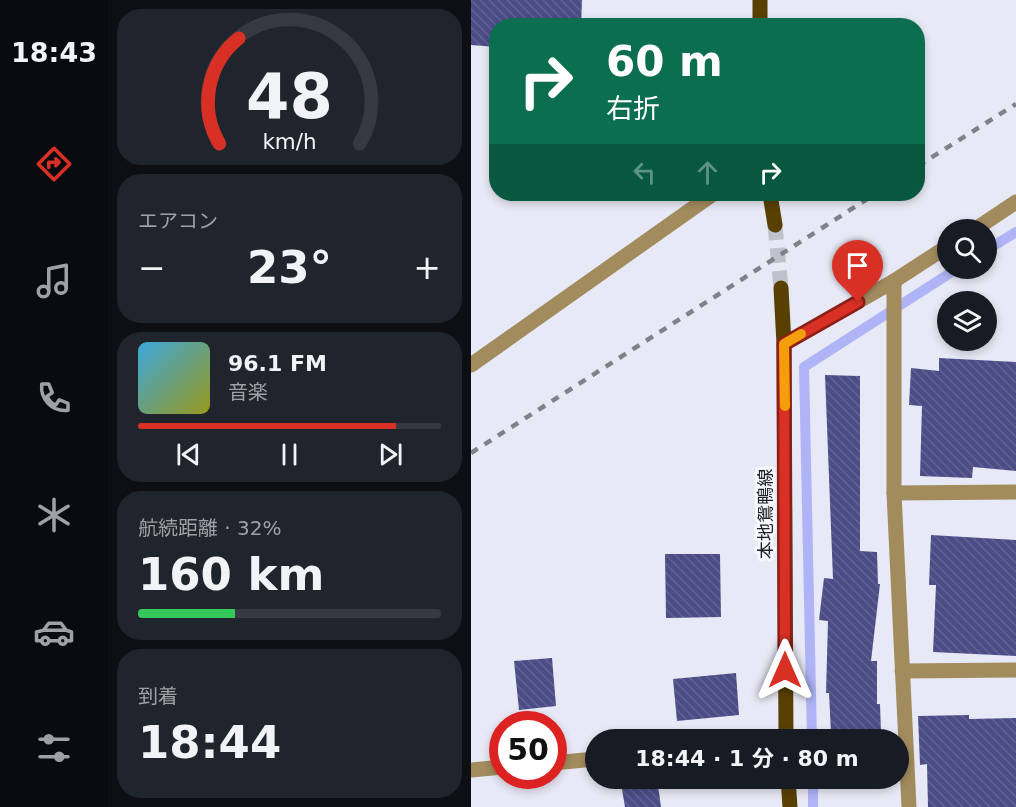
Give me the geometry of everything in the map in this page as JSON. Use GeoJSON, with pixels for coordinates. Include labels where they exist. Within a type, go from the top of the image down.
{"type":"FeatureCollection","features":[{"type":"Feature","properties":{"kind":"main road"},"geometry":{"type":"LineString","coordinates":[[760,0],[760,18]]}},
{"type":"Feature","properties":{"kind":"main road"},"geometry":{"type":"LineString","coordinates":[[772,201],[775,225]]}},
{"type":"Feature","properties":{"kind":"main road","name":"本地鴛鴨線"},"geometry":{"type":"LineString","coordinates":[[781,288],[784,344],[786,729]]}},
{"type":"Feature","properties":{"kind":"main road"},"geometry":{"type":"LineString","coordinates":[[789,789],[790,807]]}},
{"type":"Feature","properties":{"kind":"street"},"geometry":{"type":"LineString","coordinates":[[471,365],[703,201]]}},
{"type":"Feature","properties":{"kind":"street"},"geometry":{"type":"LineString","coordinates":[[990,219],[1016,202]]}},
{"type":"Feature","properties":{"kind":"street"},"geometry":{"type":"LineString","coordinates":[[784,344],[894,281],[937,253]]}},
{"type":"Feature","properties":{"kind":"street"},"geometry":{"type":"LineString","coordinates":[[894,281],[894,493],[909,807]]}},
{"type":"Feature","properties":{"kind":"street"},"geometry":{"type":"LineString","coordinates":[[894,493],[1016,492]]}},
{"type":"Feature","properties":{"kind":"street"},"geometry":{"type":"LineString","coordinates":[[902,671],[1016,670]]}},
{"type":"Feature","properties":{"kind":"street"},"geometry":{"type":"LineString","coordinates":[[567,762],[585,760]]}},
{"type":"Feature","properties":{"kind":"street"},"geometry":{"type":"LineString","coordinates":[[471,770],[489,768]]}},
{"type":"Feature","properties":{"kind":"building"},"geometry":{"type":"Polygon","coordinates":[[[471,0],[582,0],[581,18],[489,18],[489,46],[471,45],[471,0]]]}},
{"type":"Feature","properties":{"kind":"building"},"geometry":{"type":"Polygon","coordinates":[[[939,358],[1016,362],[1016,471],[973,467],[972,478],[920,476],[922,406],[909,405],[911,368],[939,371],[939,358]]]}},
{"type":"Feature","properties":{"kind":"building"},"geometry":{"type":"Polygon","coordinates":[[[825,375],[860,376],[860,551],[877,552],[878,584],[880,584],[871,661],[877,661],[877,704],[880,704],[881,729],[831,729],[829,693],[826,693],[828,621],[819,620],[824,578],[833,579],[825,375]]]}},
{"type":"Feature","properties":{"kind":"building"},"geometry":{"type":"Polygon","coordinates":[[[931,535],[1016,540],[1016,656],[933,652],[936,585],[929,585],[931,535]]]}},
{"type":"Feature","properties":{"kind":"building"},"geometry":{"type":"Polygon","coordinates":[[[665,554],[720,554],[721,617],[666,618],[665,554]]]}},
{"type":"Feature","properties":{"kind":"building"},"geometry":{"type":"Polygon","coordinates":[[[552,658],[556,706],[519,710],[514,661],[552,658]]]}},
{"type":"Feature","properties":{"kind":"building"},"geometry":{"type":"Polygon","coordinates":[[[736,673],[739,715],[677,721],[673,679],[736,673]]]}},
{"type":"Feature","properties":{"kind":"building"},"geometry":{"type":"Polygon","coordinates":[[[969,715],[969,719],[1016,718],[1016,807],[928,807],[927,764],[920,765],[918,716],[969,715]]]}},
{"type":"Feature","properties":{"kind":"building"},"geometry":{"type":"Polygon","coordinates":[[[622,789],[659,789],[661,807],[625,807],[622,789]]]}},
{"type":"Feature","properties":{"kind":"waterway"},"geometry":{"type":"LineString","coordinates":[[997,244],[1016,232]]}},
{"type":"Feature","properties":{"kind":"waterway"},"geometry":{"type":"LineString","coordinates":[[812,729],[804,367],[941,279]]}},
{"type":"Feature","properties":{"kind":"waterway"},"geometry":{"type":"LineString","coordinates":[[813,789],[813,807]]}},
{"type":"Feature","properties":{"kind":"tunnel"},"geometry":{"type":"LineString","coordinates":[[775,225],[781,288]]}},
{"type":"Feature","properties":{"kind":"railway"},"geometry":{"type":"LineString","coordinates":[[925,162],[1016,104]]}},
{"type":"Feature","properties":{"kind":"railway"},"geometry":{"type":"LineString","coordinates":[[471,453],[864,201]]}},
{"type":"Feature","properties":{"kind":"slow traffic"},"geometry":{"type":"LineString","coordinates":[[785,406],[784,344],[801,334]]}},
{"type":"Feature","properties":{"kind":"route"},"geometry":{"type":"LineString","coordinates":[[785,670],[784,344],[858,302]]}}]}
